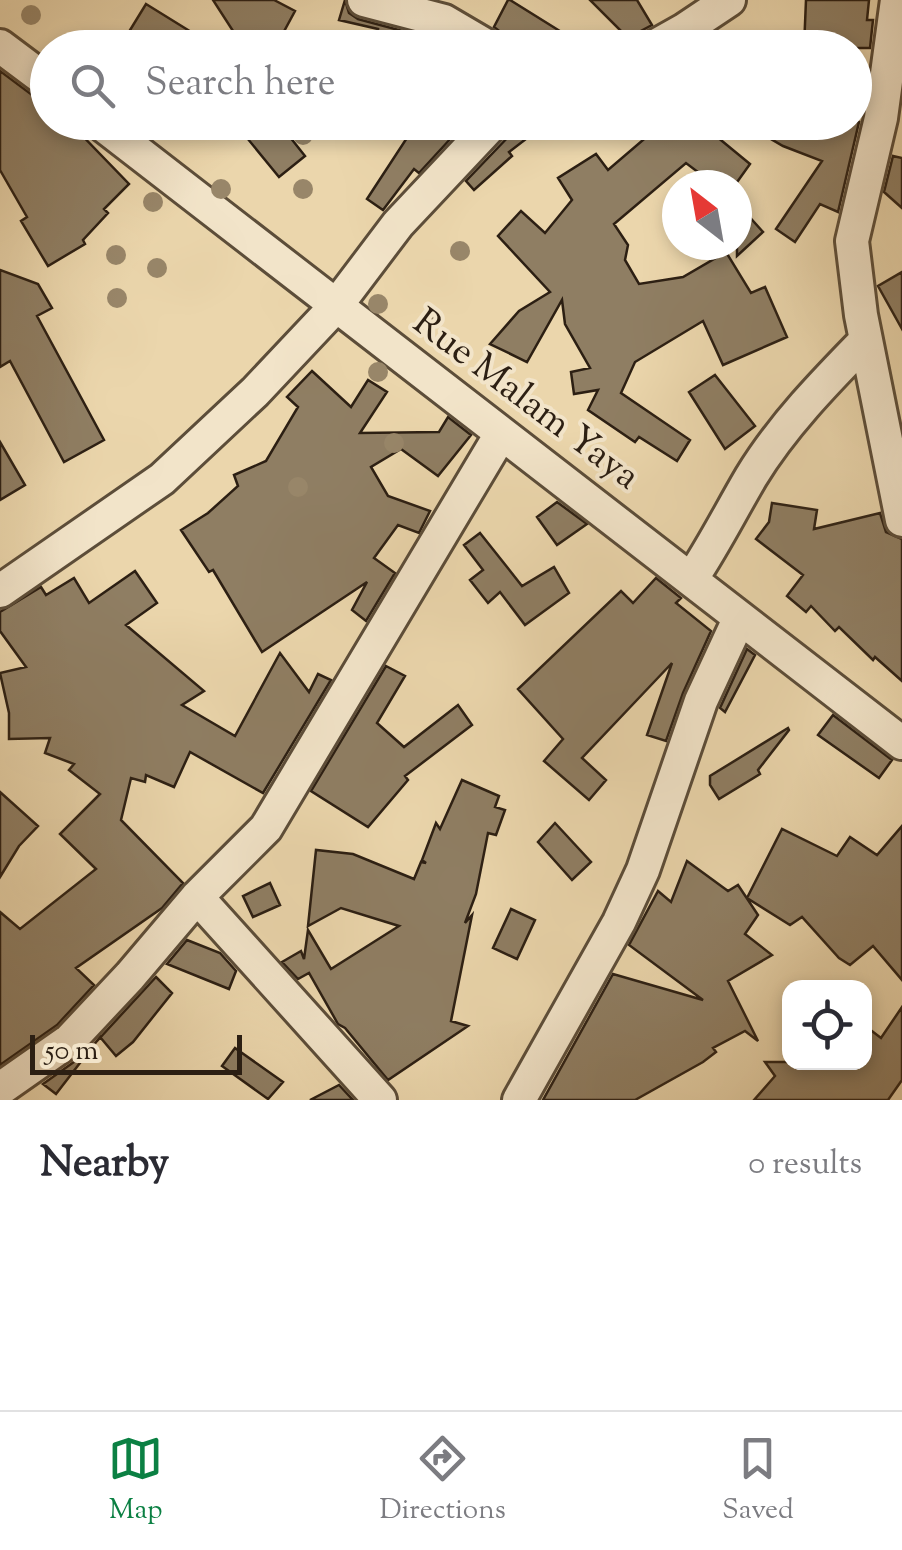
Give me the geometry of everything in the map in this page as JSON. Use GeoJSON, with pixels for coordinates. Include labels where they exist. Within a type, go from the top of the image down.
{"type":"FeatureCollection","features":[{"type":"Feature","properties":{"kind":"street"},"geometry":{"type":"LineString","coordinates":[[364,0],[444,22],[458,30]]}},
{"type":"Feature","properties":{"kind":"street"},"geometry":{"type":"LineString","coordinates":[[684,30],[729,0]]}},
{"type":"Feature","properties":{"kind":"street"},"geometry":{"type":"LineString","coordinates":[[897,0],[881,118],[852,241],[866,340],[902,520]]}},
{"type":"Feature","properties":{"kind":"street"},"geometry":{"type":"LineString","coordinates":[[0,46],[30,68]]}},
{"type":"Feature","properties":{"kind":"street","name":"Rue Malam Yaya"},"geometry":{"type":"LineString","coordinates":[[122,140],[902,743]]}},
{"type":"Feature","properties":{"kind":"street"},"geometry":{"type":"LineString","coordinates":[[0,591],[162,479],[255,392],[336,306],[398,224],[477,140]]}},
{"type":"Feature","properties":{"kind":"street"},"geometry":{"type":"LineString","coordinates":[[692,578],[721,536],[751,477],[793,418],[866,340]]}},
{"type":"Feature","properties":{"kind":"street"},"geometry":{"type":"LineString","coordinates":[[0,1089],[70,1040],[197,897],[266,828],[501,434]]}},
{"type":"Feature","properties":{"kind":"street"},"geometry":{"type":"LineString","coordinates":[[518,1100],[619,922],[643,870],[700,701],[739,619]]}},
{"type":"Feature","properties":{"kind":"street"},"geometry":{"type":"LineString","coordinates":[[197,897],[380,1100]]}},
{"type":"Feature","properties":{"kind":"building"},"geometry":{"type":"Polygon","coordinates":[[[213,0],[274,0],[295,11],[285,30],[232,30],[213,0]]]}},
{"type":"Feature","properties":{"kind":"building"},"geometry":{"type":"Polygon","coordinates":[[[345,0],[349,13],[358,19],[399,30],[378,30],[339,20],[345,0]]]}},
{"type":"Feature","properties":{"kind":"building"},"geometry":{"type":"Polygon","coordinates":[[[510,0],[558,30],[498,30],[494,27],[510,0]]]}},
{"type":"Feature","properties":{"kind":"building"},"geometry":{"type":"Polygon","coordinates":[[[590,0],[637,0],[652,25],[643,30],[620,30],[590,0]]]}},
{"type":"Feature","properties":{"kind":"building"},"geometry":{"type":"Polygon","coordinates":[[[806,0],[869,0],[867,20],[873,20],[872,30],[805,30],[806,0]]]}},
{"type":"Feature","properties":{"kind":"building"},"geometry":{"type":"Polygon","coordinates":[[[146,4],[188,30],[130,30],[146,4]]]}},
{"type":"Feature","properties":{"kind":"building"},"geometry":{"type":"Polygon","coordinates":[[[0,71],[30,94],[30,140],[86,140],[129,184],[104,209],[108,213],[83,240],[85,244],[48,266],[21,221],[27,217],[0,170],[0,71]]]}},
{"type":"Feature","properties":{"kind":"building"},"geometry":{"type":"Polygon","coordinates":[[[249,140],[292,140],[305,156],[279,177],[249,140]]]}},
{"type":"Feature","properties":{"kind":"building"},"geometry":{"type":"Polygon","coordinates":[[[406,140],[449,140],[419,173],[414,169],[383,210],[367,199],[406,140]]]}},
{"type":"Feature","properties":{"kind":"building"},"geometry":{"type":"Polygon","coordinates":[[[505,140],[525,140],[474,190],[466,181],[505,140]]]}},
{"type":"Feature","properties":{"kind":"building"},"geometry":{"type":"Polygon","coordinates":[[[643,140],[721,140],[750,164],[746,170],[695,170],[686,163],[678,170],[662,170],[662,183],[614,224],[628,245],[625,260],[639,284],[683,277],[712,260],[731,260],[751,293],[765,287],[787,337],[723,365],[703,321],[635,362],[621,393],[690,440],[677,461],[639,437],[635,442],[588,410],[598,390],[574,394],[571,372],[590,368],[565,324],[562,300],[527,362],[490,344],[519,311],[550,292],[498,236],[521,211],[545,233],[572,200],[558,178],[596,154],[608,170],[643,140]]]}},
{"type":"Feature","properties":{"kind":"building"},"geometry":{"type":"Polygon","coordinates":[[[773,140],[855,140],[838,212],[820,204],[795,242],[776,229],[822,161],[773,140]]]}},
{"type":"Feature","properties":{"kind":"building"},"geometry":{"type":"Polygon","coordinates":[[[893,156],[902,158],[902,208],[884,192],[893,156]]]}},
{"type":"Feature","properties":{"kind":"building"},"geometry":{"type":"Polygon","coordinates":[[[752,220],[763,232],[752,242],[752,220]]]}},
{"type":"Feature","properties":{"kind":"building"},"geometry":{"type":"Polygon","coordinates":[[[0,270],[38,284],[52,308],[37,316],[104,440],[64,462],[10,361],[0,367],[0,270]]]}},
{"type":"Feature","properties":{"kind":"building"},"geometry":{"type":"Polygon","coordinates":[[[902,272],[902,329],[878,286],[902,272]]]}},
{"type":"Feature","properties":{"kind":"building"},"geometry":{"type":"Polygon","coordinates":[[[312,371],[351,407],[368,380],[387,392],[360,433],[439,432],[448,417],[471,435],[438,476],[401,449],[371,467],[388,496],[430,511],[419,533],[398,525],[374,558],[395,573],[366,621],[352,610],[367,582],[262,652],[213,570],[209,572],[181,530],[208,513],[238,486],[234,475],[266,461],[298,407],[287,397],[312,371]]]}},
{"type":"Feature","properties":{"kind":"building"},"geometry":{"type":"Polygon","coordinates":[[[715,375],[755,426],[725,449],[689,392],[715,375]]]}},
{"type":"Feature","properties":{"kind":"building"},"geometry":{"type":"Polygon","coordinates":[[[0,442],[25,485],[0,500],[0,442]]]}},
{"type":"Feature","properties":{"kind":"building"},"geometry":{"type":"Polygon","coordinates":[[[557,502],[587,524],[557,545],[537,517],[557,502]]]}},
{"type":"Feature","properties":{"kind":"building"},"geometry":{"type":"Polygon","coordinates":[[[772,503],[817,510],[814,529],[880,513],[886,532],[902,539],[902,681],[839,627],[835,631],[811,606],[806,612],[787,596],[803,575],[756,539],[769,522],[772,503]]]}},
{"type":"Feature","properties":{"kind":"building"},"geometry":{"type":"Polygon","coordinates":[[[480,533],[522,586],[554,567],[569,593],[525,625],[500,592],[488,603],[470,580],[483,570],[464,545],[480,533]]]}},
{"type":"Feature","properties":{"kind":"building"},"geometry":{"type":"Polygon","coordinates":[[[135,571],[157,603],[126,625],[204,691],[182,705],[235,736],[280,653],[309,692],[318,674],[331,680],[263,793],[190,752],[174,787],[146,775],[145,782],[131,778],[121,820],[183,883],[162,908],[76,968],[94,985],[57,1025],[0,1065],[0,912],[20,929],[96,869],[60,834],[100,794],[69,770],[74,764],[45,753],[50,738],[9,739],[9,713],[0,673],[26,667],[0,631],[0,612],[41,587],[46,595],[74,578],[89,603],[135,571]]]}},
{"type":"Feature","properties":{"kind":"building"},"geometry":{"type":"Polygon","coordinates":[[[656,578],[681,598],[676,603],[711,631],[666,741],[647,735],[672,663],[582,758],[606,780],[589,800],[544,761],[563,739],[518,689],[621,591],[633,603],[656,578]]]}},
{"type":"Feature","properties":{"kind":"building"},"geometry":{"type":"Polygon","coordinates":[[[747,649],[755,655],[725,712],[720,708],[747,649]]]}},
{"type":"Feature","properties":{"kind":"building"},"geometry":{"type":"Polygon","coordinates":[[[386,666],[405,676],[377,723],[404,747],[458,705],[472,725],[405,776],[408,780],[368,827],[311,791],[386,666]]]}},
{"type":"Feature","properties":{"kind":"building"},"geometry":{"type":"Polygon","coordinates":[[[833,715],[892,760],[879,778],[818,735],[833,715]]]}},
{"type":"Feature","properties":{"kind":"building"},"geometry":{"type":"Polygon","coordinates":[[[788,728],[758,770],[760,774],[719,799],[710,785],[710,776],[788,728]]]}},
{"type":"Feature","properties":{"kind":"building"},"geometry":{"type":"Polygon","coordinates":[[[462,780],[499,796],[495,807],[505,810],[496,835],[488,833],[476,894],[465,923],[472,915],[451,1021],[468,1026],[388,1080],[338,1024],[309,973],[298,979],[282,962],[301,951],[304,959],[308,930],[331,969],[399,926],[341,908],[308,926],[316,850],[353,854],[414,879],[421,862],[426,863],[422,860],[436,823],[440,829],[462,780]]]}},
{"type":"Feature","properties":{"kind":"building"},"geometry":{"type":"Polygon","coordinates":[[[0,792],[38,826],[19,846],[0,877],[0,792]]]}},
{"type":"Feature","properties":{"kind":"building"},"geometry":{"type":"Polygon","coordinates":[[[555,823],[591,862],[572,880],[538,842],[555,823]]]}},
{"type":"Feature","properties":{"kind":"building"},"geometry":{"type":"Polygon","coordinates":[[[902,826],[902,980],[873,946],[850,965],[802,917],[790,925],[747,898],[782,829],[837,856],[850,837],[877,855],[902,826]]]}},
{"type":"Feature","properties":{"kind":"building"},"geometry":{"type":"Polygon","coordinates":[[[687,861],[728,891],[738,885],[758,915],[745,934],[772,955],[728,981],[758,1041],[745,1031],[713,1048],[716,1052],[703,1062],[635,1100],[543,1100],[613,974],[703,1000],[629,945],[658,891],[671,902],[687,861]]]}},
{"type":"Feature","properties":{"kind":"building"},"geometry":{"type":"Polygon","coordinates":[[[270,883],[280,905],[253,917],[243,896],[270,883]]]}},
{"type":"Feature","properties":{"kind":"building"},"geometry":{"type":"Polygon","coordinates":[[[511,909],[535,920],[517,959],[493,948],[511,909]]]}},
{"type":"Feature","properties":{"kind":"building"},"geometry":{"type":"Polygon","coordinates":[[[187,940],[220,953],[236,971],[229,989],[167,964],[187,940]]]}},
{"type":"Feature","properties":{"kind":"building"},"geometry":{"type":"Polygon","coordinates":[[[156,977],[172,993],[133,1042],[116,1056],[100,1037],[156,977]]]}},
{"type":"Feature","properties":{"kind":"building"},"geometry":{"type":"Polygon","coordinates":[[[902,1007],[902,1080],[888,1100],[754,1100],[775,1076],[765,1062],[782,1062],[782,1070],[872,1070],[872,1031],[881,1038],[902,1007]]]}},
{"type":"Feature","properties":{"kind":"building"},"geometry":{"type":"Polygon","coordinates":[[[97,1041],[56,1094],[43,1084],[85,1054],[97,1041]]]}},
{"type":"Feature","properties":{"kind":"building"},"geometry":{"type":"Polygon","coordinates":[[[235,1048],[283,1082],[268,1099],[222,1066],[235,1048]]]}},
{"type":"Feature","properties":{"kind":"building"},"geometry":{"type":"Polygon","coordinates":[[[339,1085],[353,1100],[310,1100],[339,1085]]]}}]}
